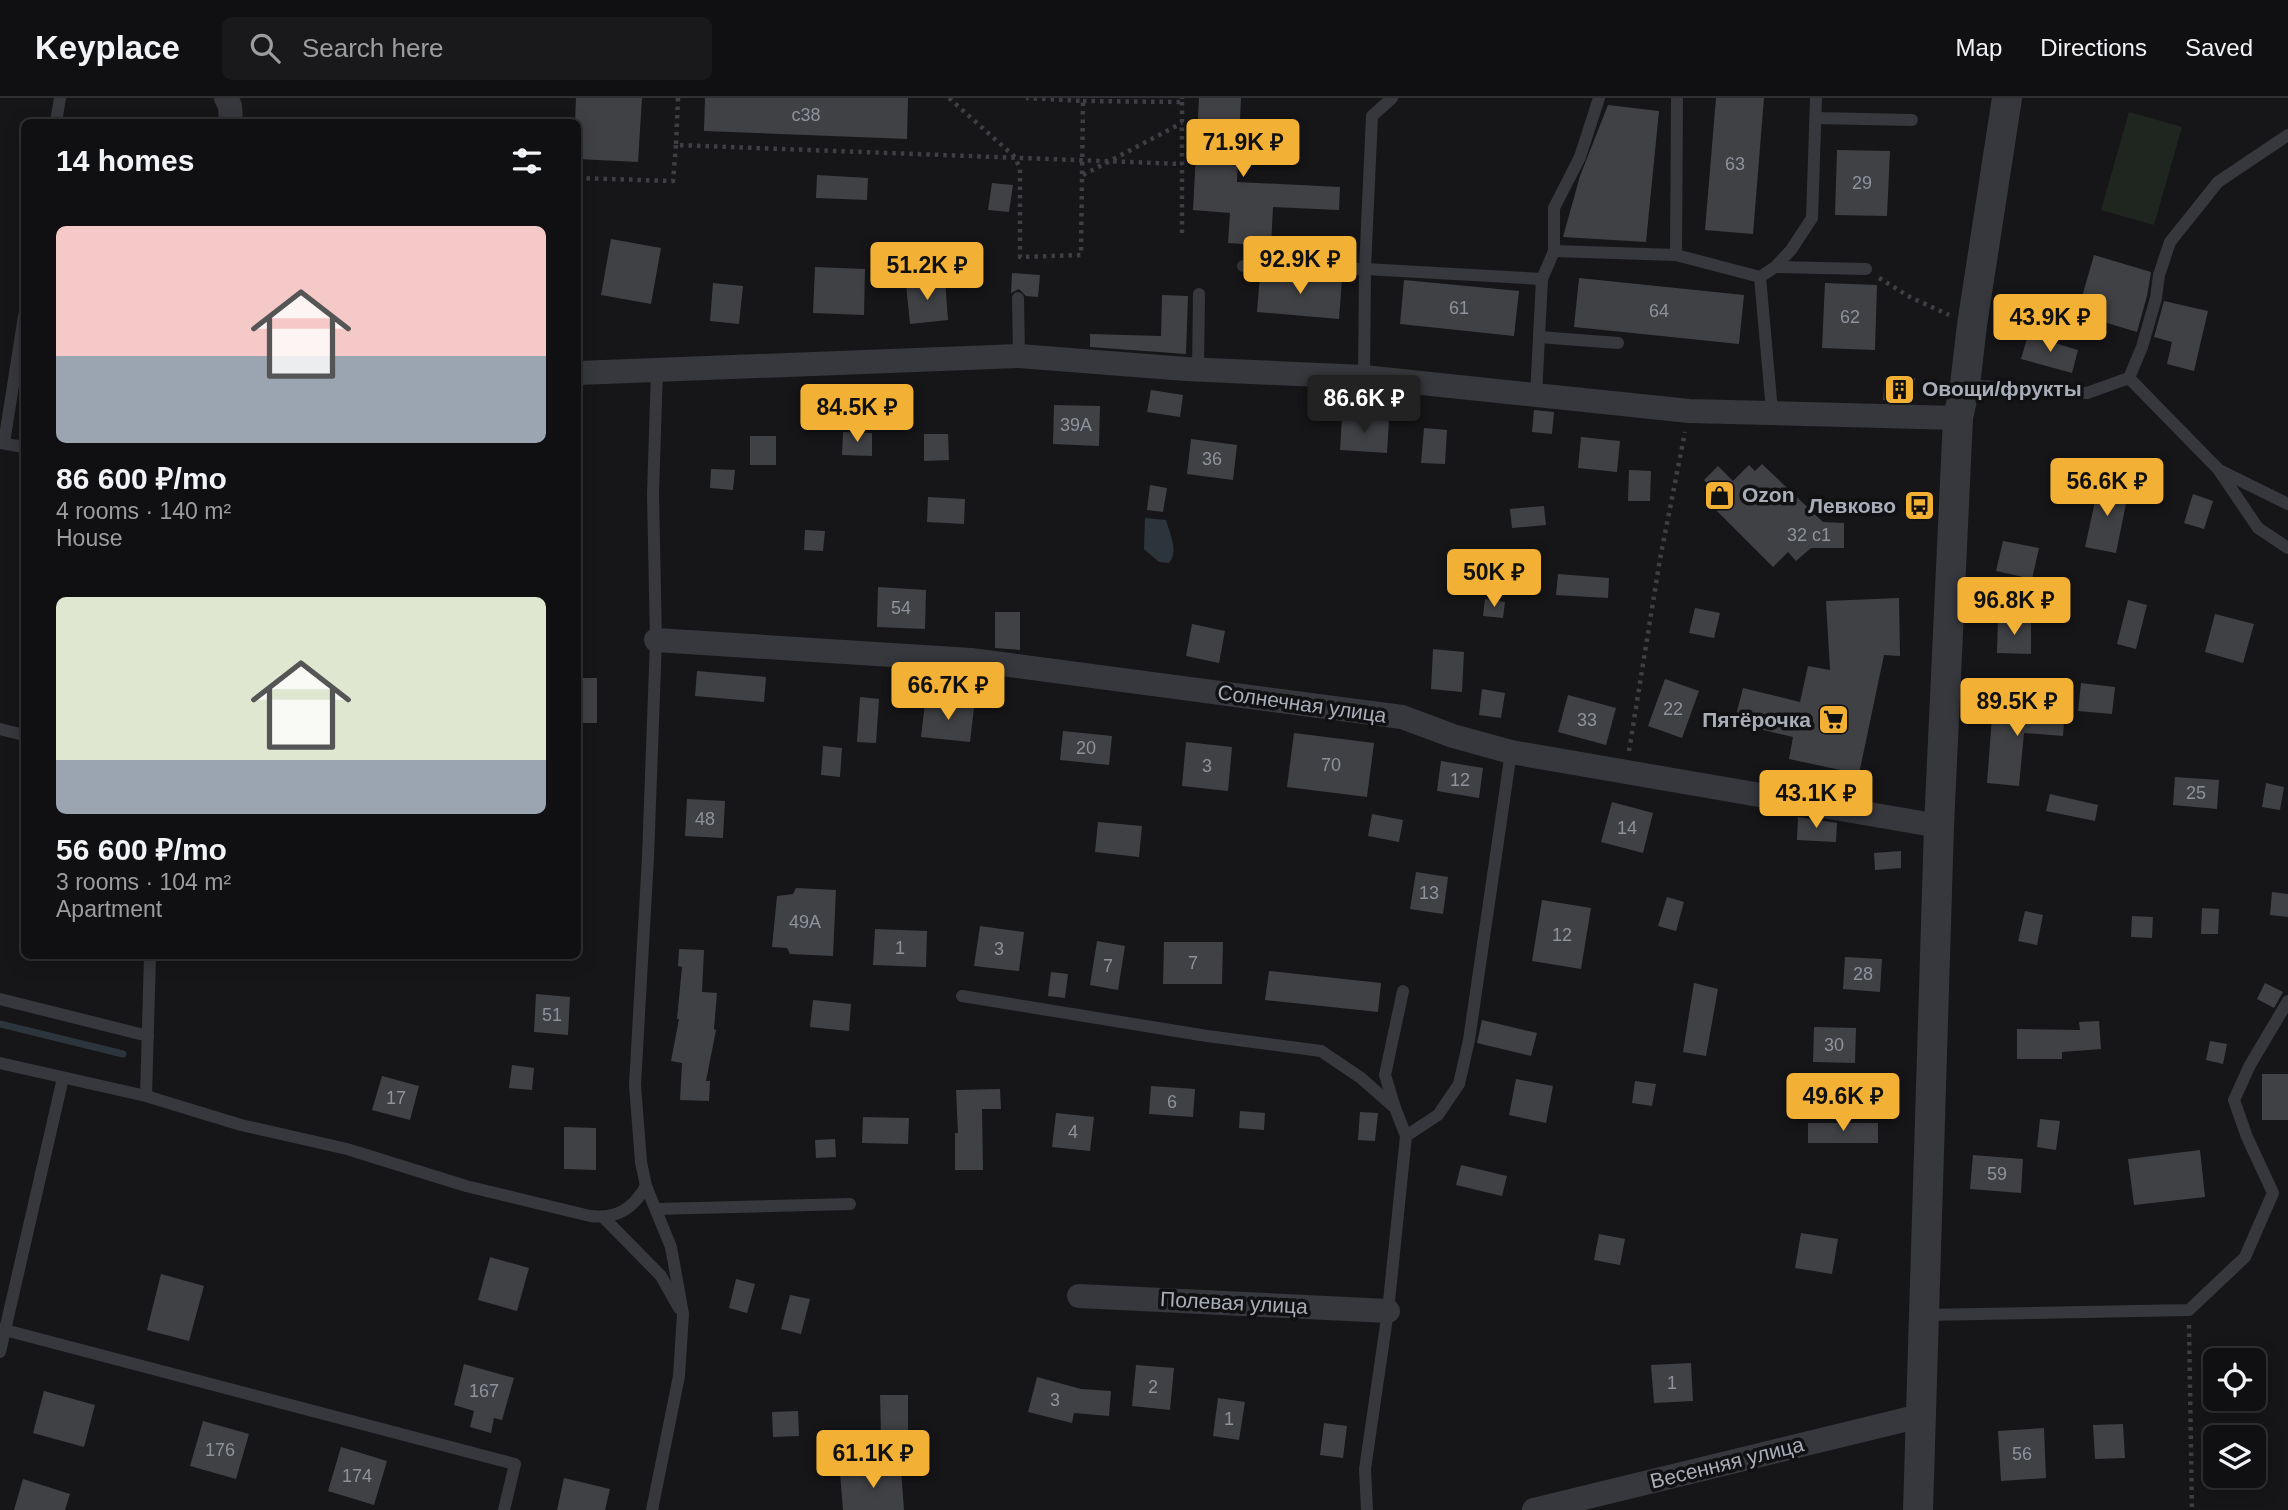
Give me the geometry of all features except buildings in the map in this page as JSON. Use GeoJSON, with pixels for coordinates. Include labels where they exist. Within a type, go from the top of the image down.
{"type":"FeatureCollection","features":[{"type":"Feature","properties":{"kind":"street"},"geometry":{"type":"LineString","coordinates":[[226,98],[230,106],[231,119]]}},
{"type":"Feature","properties":{"kind":"street"},"geometry":{"type":"LineString","coordinates":[[1919,1510],[1939,826],[1958,418],[2007,98]]}},
{"type":"Feature","properties":{"kind":"street"},"geometry":{"type":"LineString","coordinates":[[581,373],[1019,356],[1198,369],[1364,377],[1689,411],[1772,411],[1958,418]]}},
{"type":"Feature","properties":{"kind":"street","name":"Солнечная улица"},"geometry":{"type":"LineString","coordinates":[[656,640],[971,660],[1402,717],[1453,736],[1511,752],[1939,826]]}},
{"type":"Feature","properties":{"kind":"street","name":"Полевая улица"},"geometry":{"type":"LineString","coordinates":[[1079,1296],[1388,1311]]}},
{"type":"Feature","properties":{"kind":"street","name":"Весенняя улица"},"geometry":{"type":"LineString","coordinates":[[1534,1510],[1920,1416]]}},
{"type":"Feature","properties":{"kind":"lane"},"geometry":{"type":"LineString","coordinates":[[56,119],[60,98]]}},
{"type":"Feature","properties":{"kind":"lane"},"geometry":{"type":"LineString","coordinates":[[1364,377],[1365,269],[1372,116],[1392,98]]}},
{"type":"Feature","properties":{"kind":"lane"},"geometry":{"type":"LineString","coordinates":[[1536,395],[1542,279],[1554,251],[1554,208],[1580,157],[1599,98]]}},
{"type":"Feature","properties":{"kind":"lane"},"geometry":{"type":"LineString","coordinates":[[1676,255],[1677,98]]}},
{"type":"Feature","properties":{"kind":"lane"},"geometry":{"type":"LineString","coordinates":[[1554,251],[1676,255],[1760,277],[1775,267],[1791,250],[1812,218],[1816,98]]}},
{"type":"Feature","properties":{"kind":"lane"},"geometry":{"type":"LineString","coordinates":[[1816,118],[1912,120]]}},
{"type":"Feature","properties":{"kind":"lane"},"geometry":{"type":"LineString","coordinates":[[1965,385],[2087,393],[2129,378],[2142,347],[2170,242],[2218,182],[2288,135]]}},
{"type":"Feature","properties":{"kind":"lane"},"geometry":{"type":"LineString","coordinates":[[1243,266],[1365,269],[1542,279]]}},
{"type":"Feature","properties":{"kind":"lane"},"geometry":{"type":"LineString","coordinates":[[1775,267],[1866,269]]}},
{"type":"Feature","properties":{"kind":"lane"},"geometry":{"type":"LineString","coordinates":[[1760,277],[1772,411]]}},
{"type":"Feature","properties":{"kind":"lane"},"geometry":{"type":"LineString","coordinates":[[1198,369],[1199,294]]}},
{"type":"Feature","properties":{"kind":"lane"},"geometry":{"type":"LineString","coordinates":[[1018,298],[1019,356]]}},
{"type":"Feature","properties":{"kind":"lane"},"geometry":{"type":"LineString","coordinates":[[21,333],[2,443],[21,446]]}},
{"type":"Feature","properties":{"kind":"lane"},"geometry":{"type":"LineString","coordinates":[[1539,337],[1618,343]]}},
{"type":"Feature","properties":{"kind":"lane"},"geometry":{"type":"LineString","coordinates":[[652,1510],[679,1376],[683,1314],[671,1247],[646,1186],[641,1162],[635,1085],[648,857],[656,640],[653,494],[657,369]]}},
{"type":"Feature","properties":{"kind":"lane"},"geometry":{"type":"LineString","coordinates":[[2129,378],[2218,469],[2258,527],[2288,548]]}},
{"type":"Feature","properties":{"kind":"lane"},"geometry":{"type":"LineString","coordinates":[[2218,469],[2288,504]]}},
{"type":"Feature","properties":{"kind":"lane"},"geometry":{"type":"LineString","coordinates":[[0,729],[21,734]]}},
{"type":"Feature","properties":{"kind":"lane"},"geometry":{"type":"LineString","coordinates":[[1406,1136],[1438,1115],[1459,1084],[1469,1040],[1511,752]]}},
{"type":"Feature","properties":{"kind":"lane"},"geometry":{"type":"LineString","coordinates":[[146,1096],[150,959]]}},
{"type":"Feature","properties":{"kind":"lane"},"geometry":{"type":"LineString","coordinates":[[1367,1510],[1365,1469],[1388,1311],[1406,1136],[1385,1075],[1403,991]]}},
{"type":"Feature","properties":{"kind":"lane"},"geometry":{"type":"LineString","coordinates":[[962,996],[1207,1036],[1321,1051],[1361,1077],[1395,1108]]}},
{"type":"Feature","properties":{"kind":"lane"},"geometry":{"type":"LineString","coordinates":[[0,999],[148,1036]]}},
{"type":"Feature","properties":{"kind":"lane"},"geometry":{"type":"LineString","coordinates":[[1924,1315],[2189,1310],[2245,1257],[2273,1193],[2247,1137],[2234,1100],[2250,1065],[2288,1001]]}},
{"type":"Feature","properties":{"kind":"lane"},"geometry":{"type":"LineString","coordinates":[[0,1063],[146,1096],[241,1125],[347,1149],[466,1186],[604,1218],[621,1214],[639,1199],[646,1186]]}},
{"type":"Feature","properties":{"kind":"lane"},"geometry":{"type":"LineString","coordinates":[[0,1352],[3,1329],[63,1077]]}},
{"type":"Feature","properties":{"kind":"lane"},"geometry":{"type":"LineString","coordinates":[[656,1209],[850,1204]]}},
{"type":"Feature","properties":{"kind":"lane"},"geometry":{"type":"LineString","coordinates":[[604,1218],[661,1276],[683,1314]]}},
{"type":"Feature","properties":{"kind":"lane"},"geometry":{"type":"LineString","coordinates":[[3,1329],[515,1464],[504,1510]]}},
{"type":"Feature","properties":{"kind":"path"},"geometry":{"type":"LineString","coordinates":[[581,178],[674,181],[678,98]]}},
{"type":"Feature","properties":{"kind":"path"},"geometry":{"type":"LineString","coordinates":[[949,98],[1015,157],[1020,169],[1020,257],[1081,255],[1083,101]]}},
{"type":"Feature","properties":{"kind":"path"},"geometry":{"type":"LineString","coordinates":[[1026,98],[1083,101],[1182,100],[1182,233]]}},
{"type":"Feature","properties":{"kind":"path"},"geometry":{"type":"LineString","coordinates":[[1083,175],[1182,123]]}},
{"type":"Feature","properties":{"kind":"path"},"geometry":{"type":"LineString","coordinates":[[676,145],[1182,164]]}},
{"type":"Feature","properties":{"kind":"path"},"geometry":{"type":"LineString","coordinates":[[1866,269],[1910,297],[1972,325]]}},
{"type":"Feature","properties":{"kind":"path"},"geometry":{"type":"LineString","coordinates":[[1626,772],[1660,559],[1689,411]]}},
{"type":"Feature","properties":{"kind":"path"},"geometry":{"type":"LineString","coordinates":[[2189,1310],[2192,1510]]}},
{"type":"Feature","properties":{"kind":"shaded area"},"geometry":{"type":"Polygon","coordinates":[[[2129,112],[2182,127],[2154,225],[2101,210],[2129,112]]]}},
{"type":"Feature","properties":{"kind":"shaded area"},"geometry":{"type":"Polygon","coordinates":[[[1145,518],[1166,520],[1174,548],[1169,563],[1159,562],[1144,549],[1145,518]]]}},
{"type":"Feature","properties":{"kind":"waterway"},"geometry":{"type":"LineString","coordinates":[[0,1024],[123,1054]]}},
{"type":"Feature","properties":{"kind":"place","name":"Овощи/фрукты"},"geometry":{"type":"Point","coordinates":[1899,389]}},
{"type":"Feature","properties":{"kind":"place","name":"Ozon"},"geometry":{"type":"Point","coordinates":[1719,495]}},
{"type":"Feature","properties":{"kind":"place","name":"Левково"},"geometry":{"type":"Point","coordinates":[1919,506]}},
{"type":"Feature","properties":{"kind":"place","name":"Пятёрочка"},"geometry":{"type":"Point","coordinates":[1834,720]}}]}
